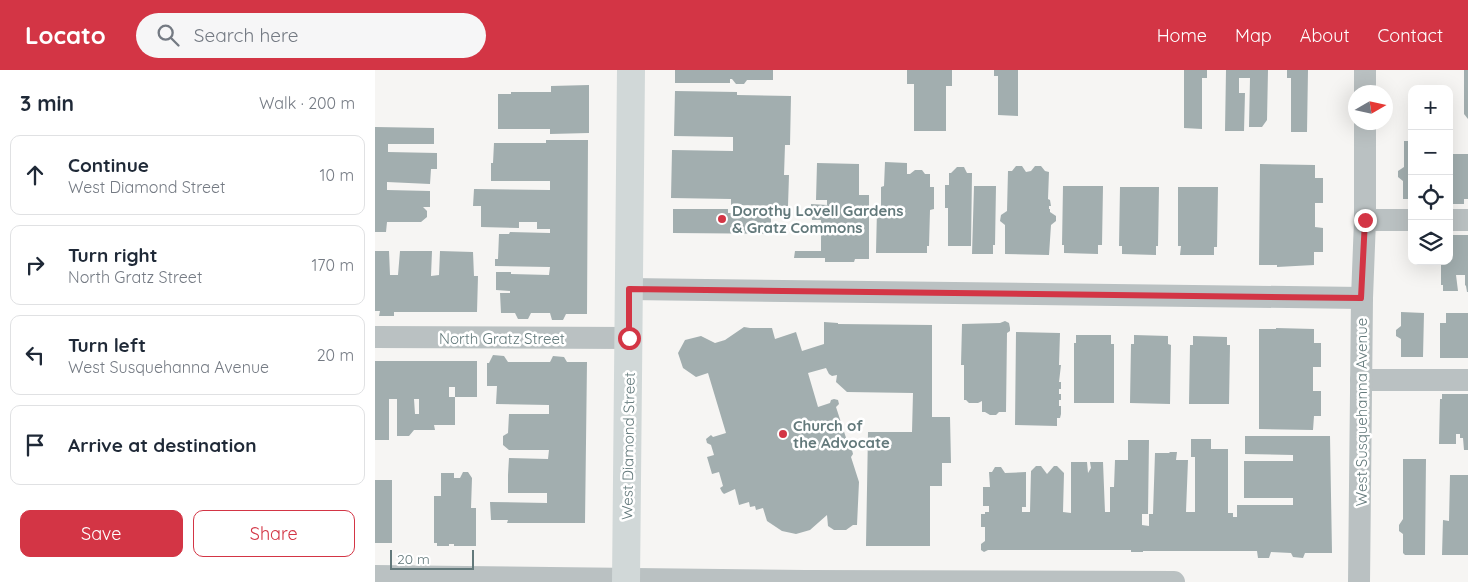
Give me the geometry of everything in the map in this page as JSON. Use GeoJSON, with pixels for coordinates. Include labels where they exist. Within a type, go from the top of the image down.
{"type":"FeatureCollection","features":[{"type":"Feature","properties":{"kind":"main road","name":"West Diamond Street"},"geometry":{"type":"LineString","coordinates":[[626,581],[631,70]]}},
{"type":"Feature","properties":{"kind":"street"},"geometry":{"type":"LineString","coordinates":[[1365,70],[1365,85]]}},
{"type":"Feature","properties":{"kind":"street","name":"West Susquehanna Avenue"},"geometry":{"type":"LineString","coordinates":[[1359,582],[1361,298],[1365,220],[1365,130]]}},
{"type":"Feature","properties":{"kind":"street"},"geometry":{"type":"LineString","coordinates":[[1365,220],[1408,220]]}},
{"type":"Feature","properties":{"kind":"street"},"geometry":{"type":"LineString","coordinates":[[1453,220],[1468,220]]}},
{"type":"Feature","properties":{"kind":"street"},"geometry":{"type":"LineString","coordinates":[[629,289],[1361,298]]}},
{"type":"Feature","properties":{"kind":"street","name":"North Gratz Street"},"geometry":{"type":"LineString","coordinates":[[375,338],[629,338]]}},
{"type":"Feature","properties":{"kind":"street"},"geometry":{"type":"LineString","coordinates":[[1361,380],[1468,380]]}},
{"type":"Feature","properties":{"kind":"street"},"geometry":{"type":"LineString","coordinates":[[375,576],[626,581],[1174,582]]}},
{"type":"Feature","properties":{"kind":"building"},"geometry":{"type":"Polygon","coordinates":[[[675,70],[773,70],[773,80],[747,80],[744,84],[736,84],[732,79],[730,79],[730,83],[675,83],[675,70]]]}},
{"type":"Feature","properties":{"kind":"building"},"geometry":{"type":"Polygon","coordinates":[[[907,70],[952,70],[952,86],[946,86],[946,131],[914,131],[914,84],[907,84],[907,70]]]}},
{"type":"Feature","properties":{"kind":"building"},"geometry":{"type":"Polygon","coordinates":[[[994,70],[1018,70],[1018,116],[998,115],[998,76],[994,76],[994,70]]]}},
{"type":"Feature","properties":{"kind":"building"},"geometry":{"type":"Polygon","coordinates":[[[1184,70],[1207,70],[1207,78],[1202,78],[1202,129],[1184,128],[1184,70]]]}},
{"type":"Feature","properties":{"kind":"building"},"geometry":{"type":"Polygon","coordinates":[[[1226,70],[1268,70],[1267,120],[1262,127],[1249,127],[1250,78],[1239,78],[1239,93],[1245,93],[1244,131],[1225,131],[1226,70]]]}},
{"type":"Feature","properties":{"kind":"building"},"geometry":{"type":"Polygon","coordinates":[[[1287,70],[1308,70],[1307,132],[1291,132],[1291,78],[1287,78],[1287,70]]]}},
{"type":"Feature","properties":{"kind":"building"},"geometry":{"type":"Polygon","coordinates":[[[1464,70],[1468,70],[1468,119],[1464,114],[1464,70]]]}},
{"type":"Feature","properties":{"kind":"building"},"geometry":{"type":"Polygon","coordinates":[[[589,85],[589,133],[550,134],[550,129],[498,129],[498,94],[511,94],[511,92],[551,92],[551,86],[589,85]]]}},
{"type":"Feature","properties":{"kind":"building"},"geometry":{"type":"Polygon","coordinates":[[[675,91],[737,92],[737,95],[791,96],[790,145],[785,145],[784,175],[789,175],[788,206],[731,205],[731,199],[671,198],[672,150],[733,151],[733,137],[674,136],[675,91]]]}},
{"type":"Feature","properties":{"kind":"building"},"geometry":{"type":"Polygon","coordinates":[[[375,127],[434,128],[434,144],[388,144],[388,152],[437,153],[437,169],[431,169],[430,184],[387,182],[387,190],[430,191],[430,207],[423,207],[427,211],[427,217],[421,222],[387,222],[386,232],[375,232],[375,127]]]}},
{"type":"Feature","properties":{"kind":"building"},"geometry":{"type":"Polygon","coordinates":[[[546,140],[588,140],[587,314],[566,314],[563,320],[552,320],[550,313],[531,313],[528,319],[518,319],[515,313],[501,313],[500,293],[510,293],[510,291],[496,290],[496,272],[549,275],[550,267],[495,266],[495,259],[498,259],[499,234],[509,234],[510,232],[550,233],[550,229],[537,229],[537,222],[519,222],[519,228],[481,227],[481,206],[473,206],[474,189],[550,190],[550,181],[491,181],[494,143],[546,143],[546,140]]]}},
{"type":"Feature","properties":{"kind":"building"},"geometry":{"type":"Polygon","coordinates":[[[1404,141],[1408,141],[1408,199],[1403,199],[1403,181],[1398,177],[1398,171],[1404,167],[1404,141]]]}},
{"type":"Feature","properties":{"kind":"building"},"geometry":{"type":"Polygon","coordinates":[[[1453,154],[1468,154],[1468,199],[1464,199],[1464,204],[1453,204],[1453,154]]]}},
{"type":"Feature","properties":{"kind":"building"},"geometry":{"type":"Polygon","coordinates":[[[885,162],[907,163],[907,174],[915,170],[922,170],[925,174],[930,174],[930,187],[934,187],[934,209],[930,210],[929,246],[927,246],[927,253],[876,253],[877,209],[881,208],[881,187],[884,186],[885,162]]]}},
{"type":"Feature","properties":{"kind":"building"},"geometry":{"type":"Polygon","coordinates":[[[817,163],[859,164],[859,195],[869,195],[869,259],[855,259],[854,262],[825,262],[825,258],[794,258],[795,251],[821,251],[821,220],[812,220],[811,204],[827,205],[827,200],[816,200],[817,163]]]}},
{"type":"Feature","properties":{"kind":"building"},"geometry":{"type":"Polygon","coordinates":[[[1260,164],[1315,165],[1315,178],[1323,178],[1323,203],[1315,203],[1315,227],[1323,228],[1323,252],[1314,252],[1314,265],[1277,267],[1277,265],[1259,265],[1260,164]]]}},
{"type":"Feature","properties":{"kind":"building"},"geometry":{"type":"Polygon","coordinates":[[[1016,166],[1022,166],[1026,172],[1031,171],[1035,166],[1041,166],[1045,171],[1049,172],[1048,199],[1051,206],[1049,206],[1049,209],[1056,216],[1056,221],[1051,225],[1049,255],[1005,254],[1005,225],[1000,221],[1001,215],[1007,211],[1008,171],[1012,171],[1016,166]]]}},
{"type":"Feature","properties":{"kind":"building"},"geometry":{"type":"Polygon","coordinates":[[[957,167],[964,167],[967,173],[972,173],[971,246],[948,246],[948,208],[945,208],[945,185],[949,185],[949,173],[957,167]]]}},
{"type":"Feature","properties":{"kind":"building"},"geometry":{"type":"Polygon","coordinates":[[[974,186],[996,186],[995,245],[993,245],[993,254],[972,254],[974,186]]]}},
{"type":"Feature","properties":{"kind":"building"},"geometry":{"type":"Polygon","coordinates":[[[1063,186],[1103,186],[1102,245],[1098,245],[1098,254],[1064,253],[1064,245],[1062,245],[1063,186]]]}},
{"type":"Feature","properties":{"kind":"building"},"geometry":{"type":"Polygon","coordinates":[[[1120,187],[1159,187],[1158,246],[1156,246],[1156,255],[1122,254],[1122,246],[1119,246],[1120,187]]]}},
{"type":"Feature","properties":{"kind":"building"},"geometry":{"type":"Polygon","coordinates":[[[1178,187],[1218,187],[1217,247],[1214,247],[1214,255],[1180,255],[1181,246],[1178,246],[1178,187]]]}},
{"type":"Feature","properties":{"kind":"building","name":"Dorothy Lovell Gardens & Gratz Commons"},"geometry":{"type":"Polygon","coordinates":[[[673,209],[728,209],[728,213],[752,213],[755,209],[763,210],[766,214],[771,213],[771,225],[787,225],[787,234],[673,233],[673,209]]]}},
{"type":"Feature","properties":{"kind":"building"},"geometry":{"type":"Polygon","coordinates":[[[1453,235],[1468,235],[1468,292],[1465,285],[1465,275],[1456,275],[1458,291],[1443,291],[1443,285],[1441,285],[1441,265],[1453,265],[1453,235]]]}},
{"type":"Feature","properties":{"kind":"building"},"geometry":{"type":"Polygon","coordinates":[[[375,251],[389,251],[390,275],[398,275],[400,251],[432,251],[431,276],[439,275],[440,251],[473,252],[474,276],[478,276],[477,312],[394,312],[394,316],[379,316],[380,311],[375,311],[375,251]]]}},
{"type":"Feature","properties":{"kind":"building"},"geometry":{"type":"Polygon","coordinates":[[[1401,312],[1424,313],[1423,357],[1401,357],[1401,339],[1396,336],[1396,330],[1401,326],[1401,312]]]}},
{"type":"Feature","properties":{"kind":"building"},"geometry":{"type":"Polygon","coordinates":[[[1446,313],[1468,313],[1468,358],[1440,358],[1440,323],[1446,323],[1446,313]]]}},
{"type":"Feature","properties":{"kind":"building"},"geometry":{"type":"Polygon","coordinates":[[[1005,321],[1009,323],[1010,328],[1010,331],[1007,333],[1006,412],[990,415],[982,412],[982,401],[969,403],[964,400],[964,365],[961,365],[962,324],[1000,323],[1005,321]]]}},
{"type":"Feature","properties":{"kind":"building","name":"Church of the Advocate"},"geometry":{"type":"Polygon","coordinates":[[[824,322],[838,324],[932,325],[932,417],[950,417],[951,463],[942,463],[942,486],[930,486],[930,546],[866,546],[868,432],[912,432],[913,393],[847,392],[836,382],[837,375],[832,376],[826,368],[808,373],[818,407],[830,403],[831,400],[838,400],[839,404],[836,407],[853,454],[851,457],[859,482],[857,525],[853,525],[846,530],[834,530],[828,526],[827,515],[810,530],[796,534],[782,531],[767,521],[763,508],[756,510],[755,506],[750,507],[749,502],[739,505],[735,489],[724,494],[720,488],[723,486],[719,472],[712,474],[707,457],[714,455],[711,445],[707,443],[706,439],[711,435],[713,437],[726,433],[708,373],[696,377],[683,368],[678,353],[685,340],[701,336],[715,343],[725,340],[744,327],[772,328],[775,339],[796,332],[802,351],[824,344],[824,322]]]}},
{"type":"Feature","properties":{"kind":"building"},"geometry":{"type":"Polygon","coordinates":[[[1259,329],[1314,329],[1314,343],[1321,343],[1321,367],[1313,367],[1313,391],[1321,391],[1321,416],[1314,416],[1313,430],[1259,429],[1259,329]]]}},
{"type":"Feature","properties":{"kind":"building"},"geometry":{"type":"Polygon","coordinates":[[[1016,332],[1060,333],[1059,365],[1061,365],[1059,382],[1061,382],[1061,389],[1059,389],[1059,394],[1061,394],[1061,400],[1059,400],[1059,406],[1061,406],[1061,414],[1060,418],[1057,418],[1057,426],[1015,425],[1016,332]]]}},
{"type":"Feature","properties":{"kind":"building"},"geometry":{"type":"Polygon","coordinates":[[[1076,335],[1111,335],[1111,344],[1114,344],[1114,403],[1074,403],[1074,343],[1076,343],[1076,335]]]}},
{"type":"Feature","properties":{"kind":"building"},"geometry":{"type":"Polygon","coordinates":[[[1134,335],[1168,336],[1168,344],[1171,345],[1170,404],[1130,403],[1131,344],[1134,344],[1134,335]]]}},
{"type":"Feature","properties":{"kind":"building"},"geometry":{"type":"Polygon","coordinates":[[[1193,336],[1227,337],[1227,345],[1230,345],[1229,404],[1189,404],[1190,345],[1193,345],[1193,336]]]}},
{"type":"Feature","properties":{"kind":"building"},"geometry":{"type":"Polygon","coordinates":[[[493,355],[504,356],[508,362],[550,362],[553,356],[564,357],[567,362],[587,362],[585,523],[507,523],[508,520],[491,520],[490,502],[547,503],[547,493],[508,493],[508,475],[509,458],[548,459],[549,450],[509,450],[503,445],[503,436],[508,433],[509,414],[549,414],[549,405],[496,404],[497,386],[487,386],[487,363],[489,363],[493,355]]]}},
{"type":"Feature","properties":{"kind":"building"},"geometry":{"type":"Polygon","coordinates":[[[375,361],[477,361],[477,397],[455,397],[455,425],[434,425],[435,430],[414,430],[409,436],[397,436],[397,399],[389,399],[389,440],[375,440],[375,361]],[[449,387],[449,397],[455,397],[455,387],[449,387]],[[414,399],[415,414],[419,414],[419,399],[414,399]]]}},
{"type":"Feature","properties":{"kind":"building"},"geometry":{"type":"Polygon","coordinates":[[[1442,394],[1468,394],[1468,450],[1464,450],[1463,438],[1460,438],[1460,434],[1456,434],[1456,444],[1439,444],[1440,399],[1442,399],[1442,394]]]}},
{"type":"Feature","properties":{"kind":"building"},"geometry":{"type":"Polygon","coordinates":[[[1245,436],[1330,436],[1332,553],[1305,553],[1303,558],[1293,557],[1291,553],[1271,552],[1269,558],[1258,558],[1257,551],[988,550],[984,552],[981,550],[981,544],[985,541],[985,527],[981,527],[981,514],[989,512],[989,506],[983,506],[983,487],[990,487],[989,472],[992,472],[995,467],[1001,467],[1005,473],[1026,472],[1026,507],[1022,507],[1022,512],[1030,512],[1031,471],[1036,466],[1041,466],[1047,474],[1054,466],[1057,466],[1064,473],[1063,512],[1071,513],[1071,462],[1087,462],[1088,473],[1091,468],[1090,462],[1103,462],[1105,512],[1110,512],[1110,487],[1114,487],[1115,460],[1128,460],[1128,440],[1149,440],[1148,514],[1142,514],[1142,525],[1149,526],[1149,514],[1153,514],[1155,453],[1177,452],[1176,460],[1188,460],[1186,512],[1195,512],[1195,457],[1191,457],[1191,439],[1211,439],[1211,449],[1228,449],[1228,513],[1233,513],[1233,517],[1237,517],[1237,505],[1293,505],[1293,498],[1244,498],[1244,461],[1293,461],[1293,455],[1245,454],[1245,436]]]}},
{"type":"Feature","properties":{"kind":"building"},"geometry":{"type":"Polygon","coordinates":[[[1403,459],[1426,459],[1425,555],[1405,555],[1403,553],[1403,534],[1399,531],[1399,525],[1403,519],[1403,459]]]}},
{"type":"Feature","properties":{"kind":"building"},"geometry":{"type":"Polygon","coordinates":[[[463,472],[468,472],[472,478],[471,508],[476,508],[476,546],[454,546],[454,544],[449,544],[449,546],[437,546],[437,543],[434,543],[434,496],[441,496],[441,473],[454,473],[454,478],[460,478],[463,472]]]}},
{"type":"Feature","properties":{"kind":"building"},"geometry":{"type":"Polygon","coordinates":[[[1450,475],[1468,475],[1468,555],[1442,555],[1443,520],[1449,521],[1450,475]]]}},
{"type":"Feature","properties":{"kind":"building"},"geometry":{"type":"Polygon","coordinates":[[[375,480],[392,480],[392,543],[375,543],[375,480]]]}},
{"type":"Feature","properties":{"kind":"place","name":"Dorothy Lovell Gardens & Gratz Commons"},"geometry":{"type":"Point","coordinates":[722,219]}},
{"type":"Feature","properties":{"kind":"place","name":"Church of the Advocate"},"geometry":{"type":"Point","coordinates":[783,434]}},
{"type":"Feature","properties":{"kind":"route"},"geometry":{"type":"LineString","coordinates":[[629,338],[629,289],[1361,298],[1365,220]]}}]}
